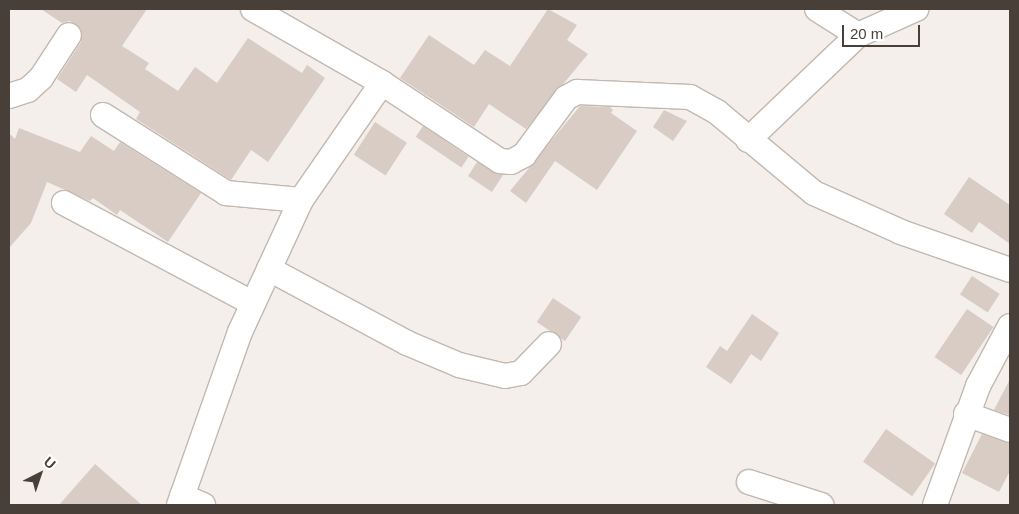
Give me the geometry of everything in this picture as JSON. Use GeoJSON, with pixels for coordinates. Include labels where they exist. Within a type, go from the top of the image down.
{"type":"FeatureCollection","features":[{"type":"Feature","properties":{"kind":"street"},"geometry":{"type":"LineString","coordinates":[[253,9],[382,83],[500,161],[511,162],[524,155],[566,98],[577,92],[690,97],[717,112],[748,140],[814,193],[901,232],[1010,270]]}},
{"type":"Feature","properties":{"kind":"street"},"geometry":{"type":"LineString","coordinates":[[817,9],[858,35]]}},
{"type":"Feature","properties":{"kind":"street"},"geometry":{"type":"LineString","coordinates":[[748,140],[858,35],[916,9]]}},
{"type":"Feature","properties":{"kind":"street"},"geometry":{"type":"LineString","coordinates":[[9,96],[28,90],[41,78],[69,35]]}},
{"type":"Feature","properties":{"kind":"street"},"geometry":{"type":"LineString","coordinates":[[188,502],[252,303],[302,200],[382,83]]}},
{"type":"Feature","properties":{"kind":"street"},"geometry":{"type":"LineString","coordinates":[[103,115],[226,193],[302,200]]}},
{"type":"Feature","properties":{"kind":"street"},"geometry":{"type":"LineString","coordinates":[[64,203],[252,303]]}},
{"type":"Feature","properties":{"kind":"street"},"geometry":{"type":"LineString","coordinates":[[269,269],[407,343],[459,366],[505,376],[521,373],[549,344]]}},
{"type":"Feature","properties":{"kind":"street"},"geometry":{"type":"LineString","coordinates":[[935,505],[966,414],[1010,326]]}},
{"type":"Feature","properties":{"kind":"street"},"geometry":{"type":"LineString","coordinates":[[966,414],[1010,430]]}},
{"type":"Feature","properties":{"kind":"street"},"geometry":{"type":"LineString","coordinates":[[749,482],[820,505]]}},
{"type":"Feature","properties":{"kind":"building"},"geometry":{"type":"Polygon","coordinates":[[[41,9],[147,9],[122,46],[149,63],[145,69],[178,91],[195,67],[217,83],[248,38],[302,73],[307,65],[325,78],[268,162],[251,150],[231,180],[136,119],[140,112],[87,75],[76,92],[57,79],[81,42],[81,29],[70,21],[62,23],[41,9]]]}},
{"type":"Feature","properties":{"kind":"building"},"geometry":{"type":"Polygon","coordinates":[[[548,9],[577,25],[567,40],[588,54],[526,129],[489,104],[474,127],[400,78],[429,35],[474,65],[485,50],[510,66],[548,9]]]}},
{"type":"Feature","properties":{"kind":"building"},"geometry":{"type":"Polygon","coordinates":[[[580,106],[610,107],[613,110],[611,113],[637,131],[597,190],[555,161],[526,203],[510,191],[580,106]]]}},
{"type":"Feature","properties":{"kind":"building"},"geometry":{"type":"Polygon","coordinates":[[[664,110],[687,121],[673,141],[653,127],[664,110]]]}},
{"type":"Feature","properties":{"kind":"building"},"geometry":{"type":"Polygon","coordinates":[[[375,122],[407,143],[386,175],[354,155],[375,122]]]}},
{"type":"Feature","properties":{"kind":"building"},"geometry":{"type":"Polygon","coordinates":[[[423,126],[469,157],[461,168],[416,137],[423,126]]]}},
{"type":"Feature","properties":{"kind":"building"},"geometry":{"type":"Polygon","coordinates":[[[19,128],[80,152],[91,136],[114,151],[120,142],[201,193],[168,242],[120,210],[117,215],[93,198],[90,201],[47,182],[31,223],[9,248],[9,133],[15,139],[19,128]]]}},
{"type":"Feature","properties":{"kind":"building"},"geometry":{"type":"Polygon","coordinates":[[[477,162],[503,175],[492,192],[468,176],[477,162]]]}},
{"type":"Feature","properties":{"kind":"building"},"geometry":{"type":"Polygon","coordinates":[[[969,177],[1010,205],[1010,244],[979,222],[972,233],[944,214],[969,177]]]}},
{"type":"Feature","properties":{"kind":"building"},"geometry":{"type":"Polygon","coordinates":[[[972,276],[1000,294],[988,312],[960,294],[972,276]]]}},
{"type":"Feature","properties":{"kind":"building"},"geometry":{"type":"Polygon","coordinates":[[[553,298],[581,317],[565,341],[537,322],[553,298]]]}},
{"type":"Feature","properties":{"kind":"building"},"geometry":{"type":"Polygon","coordinates":[[[967,309],[994,327],[961,375],[935,357],[967,309]]]}},
{"type":"Feature","properties":{"kind":"building"},"geometry":{"type":"Polygon","coordinates":[[[752,314],[779,333],[761,361],[751,354],[731,384],[706,367],[720,346],[727,351],[752,314]]]}},
{"type":"Feature","properties":{"kind":"building"},"geometry":{"type":"Polygon","coordinates":[[[1010,379],[1010,415],[994,410],[1010,379]]]}},
{"type":"Feature","properties":{"kind":"building"},"geometry":{"type":"Polygon","coordinates":[[[886,429],[935,463],[912,496],[863,462],[886,429]]]}},
{"type":"Feature","properties":{"kind":"building"},"geometry":{"type":"Polygon","coordinates":[[[982,434],[1010,443],[1010,471],[999,492],[962,473],[982,434]]]}},
{"type":"Feature","properties":{"kind":"building"},"geometry":{"type":"Polygon","coordinates":[[[95,464],[142,505],[59,505],[95,464]]]}}]}
